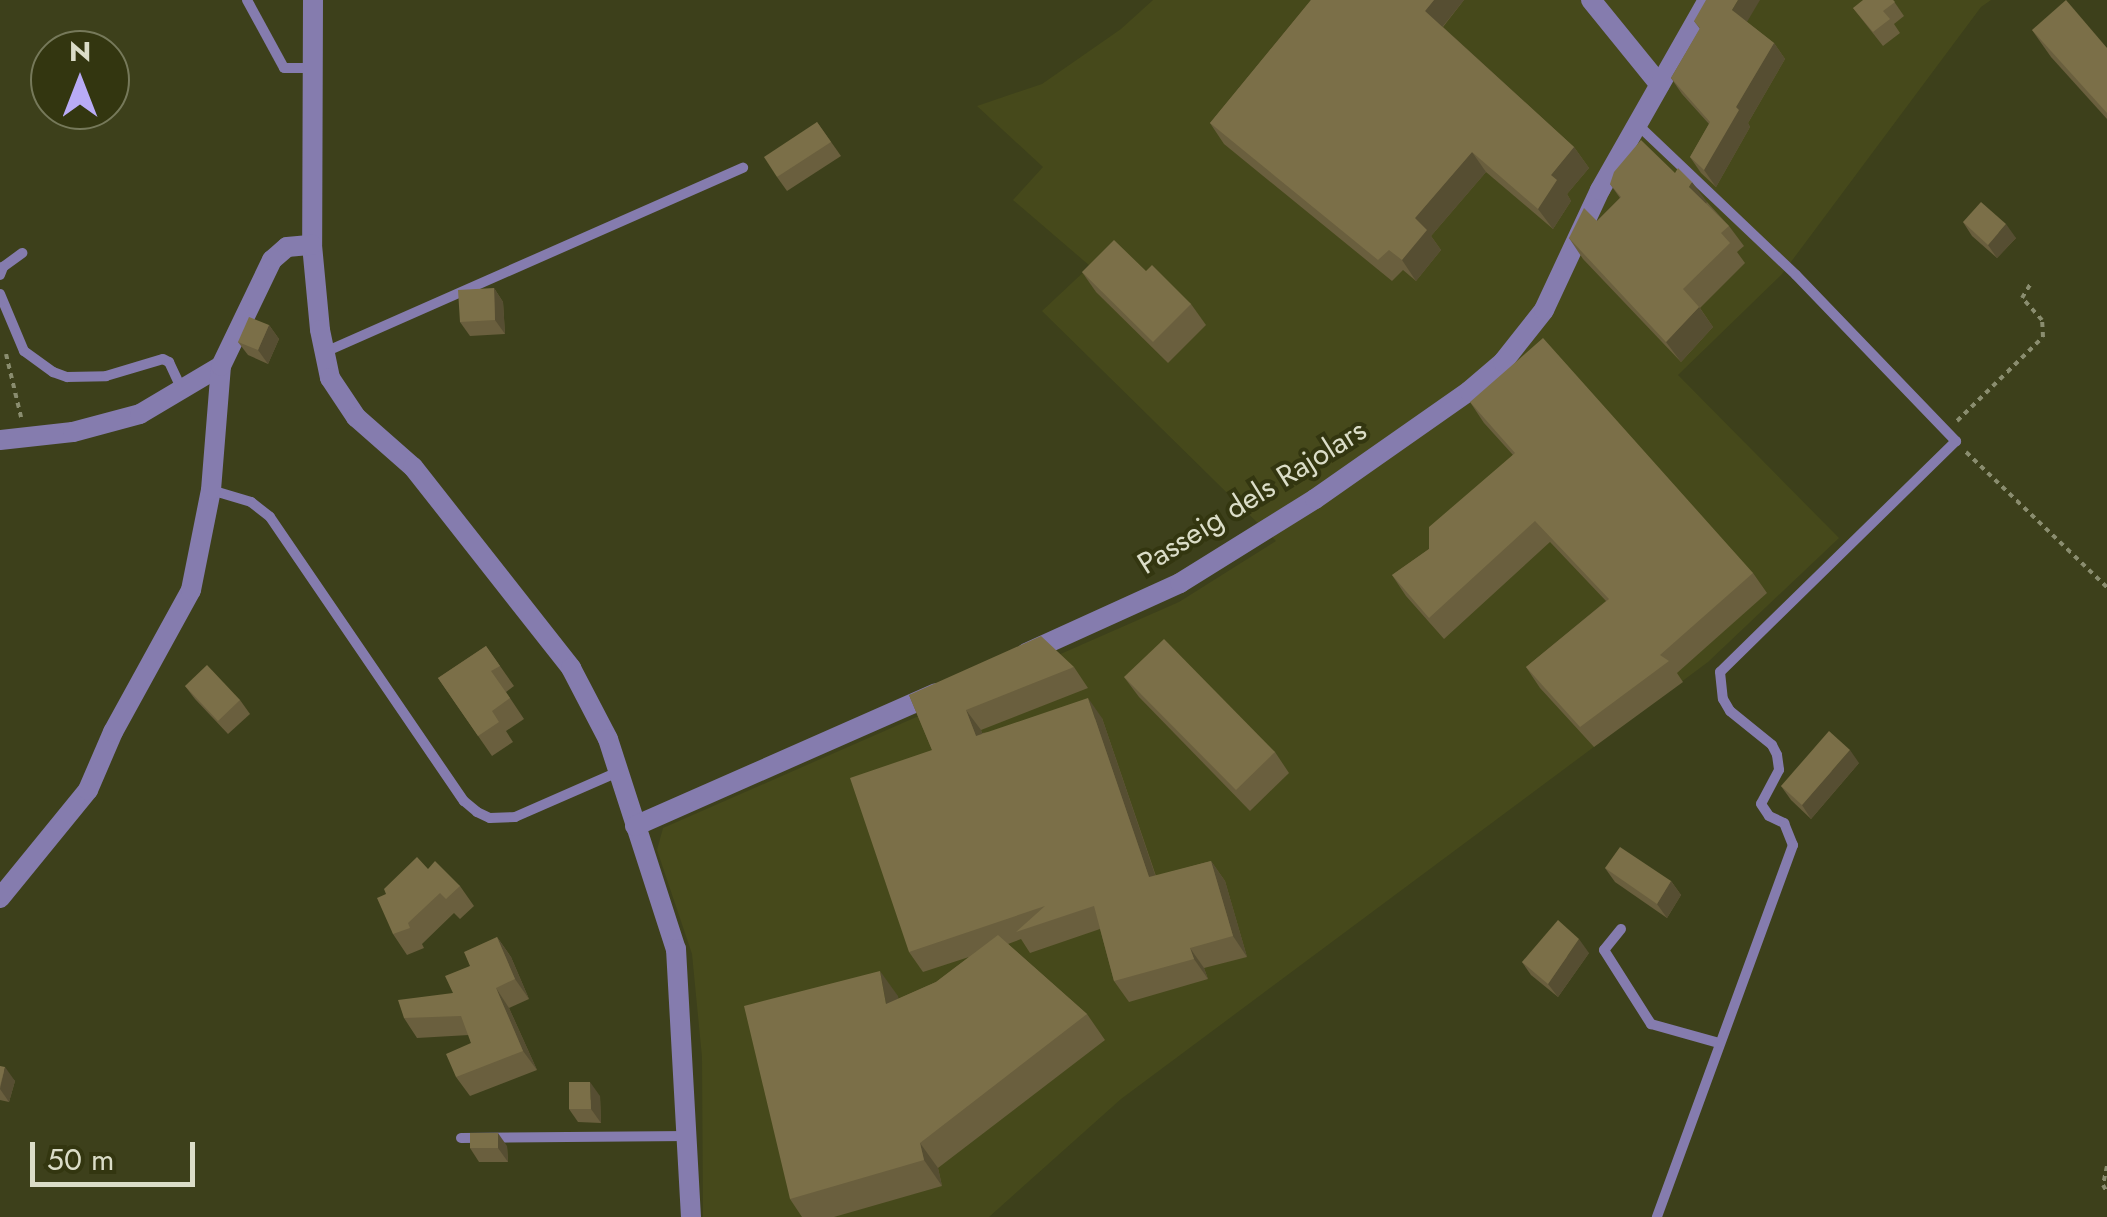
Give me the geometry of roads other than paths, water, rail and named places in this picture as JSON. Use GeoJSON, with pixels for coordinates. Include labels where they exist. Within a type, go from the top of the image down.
{"type":"FeatureCollection","features":[{"type":"Feature","properties":{"kind":"street"},"geometry":{"type":"LineString","coordinates":[[313,0],[312,245],[324,352],[340,398],[413,467],[571,668],[620,772],[676,949],[690,1217]]}},
{"type":"Feature","properties":{"kind":"street"},"geometry":{"type":"LineString","coordinates":[[1591,0],[1660,85]]}},
{"type":"Feature","properties":{"kind":"street","name":"Passeig dels Rajolars"},"geometry":{"type":"LineString","coordinates":[[1009,660],[1180,583],[1315,499],[1480,381],[1525,337],[1544,310],[1600,190],[1708,0]]}},
{"type":"Feature","properties":{"kind":"street"},"geometry":{"type":"LineString","coordinates":[[0,898],[88,790],[114,732],[197,575],[211,490],[221,366],[272,260],[288,247],[312,245]]}},
{"type":"Feature","properties":{"kind":"street"},"geometry":{"type":"LineString","coordinates":[[0,440],[122,421],[221,366]]}},
{"type":"Feature","properties":{"kind":"street"},"geometry":{"type":"LineString","coordinates":[[635,826],[957,684]]}},
{"type":"Feature","properties":{"kind":"lane"},"geometry":{"type":"LineString","coordinates":[[247,0],[284,68],[312,68]]}},
{"type":"Feature","properties":{"kind":"lane"},"geometry":{"type":"LineString","coordinates":[[1639,126],[1796,275],[1956,441],[1720,672],[1723,699],[1730,711],[1772,745],[1777,755],[1779,770],[1761,804],[1769,816],[1784,823],[1793,845],[1657,1217]]}},
{"type":"Feature","properties":{"kind":"lane"},"geometry":{"type":"LineString","coordinates":[[324,352],[743,168]]}},
{"type":"Feature","properties":{"kind":"lane"},"geometry":{"type":"LineString","coordinates":[[0,275],[22,253]]}},
{"type":"Feature","properties":{"kind":"lane"},"geometry":{"type":"LineString","coordinates":[[0,294],[14,336],[24,351],[53,372],[67,377],[106,376],[163,359],[169,362],[182,390]]}},
{"type":"Feature","properties":{"kind":"lane"},"geometry":{"type":"LineString","coordinates":[[211,490],[251,502],[270,516],[464,802],[476,812],[490,818],[514,816],[620,772]]}},
{"type":"Feature","properties":{"kind":"lane"},"geometry":{"type":"LineString","coordinates":[[1622,928],[1604,950],[1651,1024],[1719,1043]]}},
{"type":"Feature","properties":{"kind":"lane"},"geometry":{"type":"LineString","coordinates":[[461,1138],[688,1136]]}}]}
